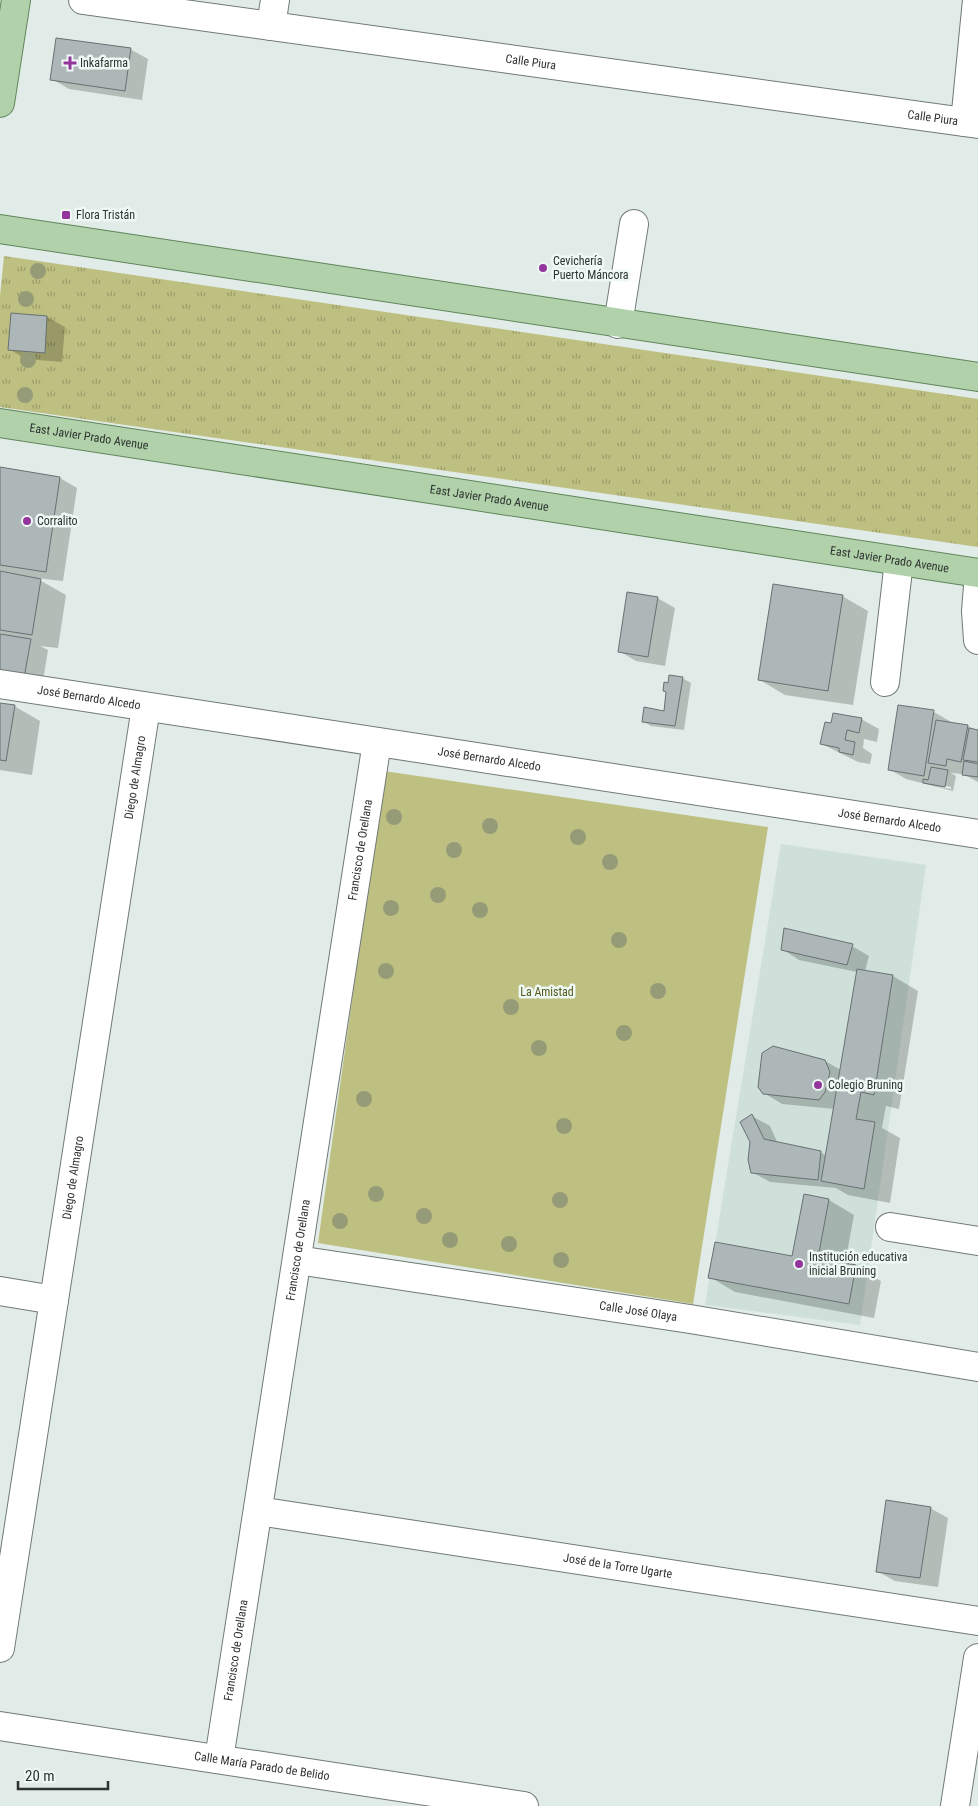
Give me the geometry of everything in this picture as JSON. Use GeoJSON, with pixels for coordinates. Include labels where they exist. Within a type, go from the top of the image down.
{"type":"FeatureCollection","features":[{"type":"Feature","properties":{"kind":"main road"},"geometry":{"type":"LineString","coordinates":[[0,103],[16,0]]}},
{"type":"Feature","properties":{"kind":"main road"},"geometry":{"type":"LineString","coordinates":[[0,229],[978,377]]}},
{"type":"Feature","properties":{"kind":"main road","name":"East Javier Prado Avenue"},"geometry":{"type":"LineString","coordinates":[[0,423],[978,573]]}},
{"type":"Feature","properties":{"kind":"street","name":"Calle Piura"},"geometry":{"type":"LineString","coordinates":[[83,0],[273,13],[972,123]]}},
{"type":"Feature","properties":{"kind":"street"},"geometry":{"type":"LineString","coordinates":[[972,123],[977,0]]}},
{"type":"Feature","properties":{"kind":"street"},"geometry":{"type":"LineString","coordinates":[[618,324],[634,224]]}},
{"type":"Feature","properties":{"kind":"street"},"geometry":{"type":"LineString","coordinates":[[885,682],[899,561]]}},
{"type":"Feature","properties":{"kind":"street"},"geometry":{"type":"LineString","coordinates":[[978,586],[976,611],[978,640]]}},
{"type":"Feature","properties":{"kind":"street","name":"José Bernardo Alcedo"},"geometry":{"type":"LineString","coordinates":[[0,684],[978,834]]}},
{"type":"Feature","properties":{"kind":"street","name":"Diego de Almagro"},"geometry":{"type":"LineString","coordinates":[[0,1648],[146,707]]}},
{"type":"Feature","properties":{"kind":"street","name":"Francisco de Orellana"},"geometry":{"type":"LineString","coordinates":[[219,1759],[377,742]]}},
{"type":"Feature","properties":{"kind":"street"},"geometry":{"type":"LineString","coordinates":[[890,1227],[978,1241]]}},
{"type":"Feature","properties":{"kind":"street","name":"Calle José Olaya"},"geometry":{"type":"LineString","coordinates":[[297,1260],[690,1319],[978,1367]]}},
{"type":"Feature","properties":{"kind":"street"},"geometry":{"type":"LineString","coordinates":[[0,1291],[54,1300]]}},
{"type":"Feature","properties":{"kind":"street","name":"José de la Torre Ugarte"},"geometry":{"type":"LineString","coordinates":[[258,1511],[978,1621]]}},
{"type":"Feature","properties":{"kind":"street"},"geometry":{"type":"LineString","coordinates":[[955,1806],[978,1658]]}},
{"type":"Feature","properties":{"kind":"street","name":"Calle María Parado de Belido"},"geometry":{"type":"LineString","coordinates":[[0,1726],[524,1806]]}},
{"type":"Feature","properties":{"kind":"shaded area","name":"Colegio Bruning"},"geometry":{"type":"Polygon","coordinates":[[[781,844],[926,865],[860,1325],[705,1305],[781,844]]]}},
{"type":"Feature","properties":{"kind":"green space"},"geometry":{"type":"Polygon","coordinates":[[[4,256],[978,399],[978,547],[0,407],[0,296],[4,256]]]}},
{"type":"Feature","properties":{"kind":"green space","name":"La Amistad"},"geometry":{"type":"Polygon","coordinates":[[[384,771],[768,827],[693,1304],[318,1243],[384,771]]]}},
{"type":"Feature","properties":{"kind":"building"},"geometry":{"type":"Polygon","coordinates":[[[56,38],[131,48],[125,91],[50,80],[56,38]]]}},
{"type":"Feature","properties":{"kind":"building"},"geometry":{"type":"Polygon","coordinates":[[[11,313],[47,316],[45,353],[8,350],[11,313]]]}},
{"type":"Feature","properties":{"kind":"building","name":"Corralito"},"geometry":{"type":"Polygon","coordinates":[[[0,467],[60,477],[46,572],[0,565],[0,467]]]}},
{"type":"Feature","properties":{"kind":"building"},"geometry":{"type":"Polygon","coordinates":[[[0,571],[41,579],[32,635],[0,630],[0,571]]]}},
{"type":"Feature","properties":{"kind":"building"},"geometry":{"type":"Polygon","coordinates":[[[773,584],[843,595],[828,691],[758,680],[773,584]]]}},
{"type":"Feature","properties":{"kind":"building"},"geometry":{"type":"Polygon","coordinates":[[[627,592],[658,597],[648,657],[618,652],[627,592]]]}},
{"type":"Feature","properties":{"kind":"building"},"geometry":{"type":"Polygon","coordinates":[[[0,634],[31,639],[24,678],[0,674],[0,634]]]}},
{"type":"Feature","properties":{"kind":"building"},"geometry":{"type":"Polygon","coordinates":[[[669,675],[683,677],[675,726],[642,722],[644,707],[664,711],[666,692],[663,691],[664,682],[668,683],[669,675]]]}},
{"type":"Feature","properties":{"kind":"building"},"geometry":{"type":"Polygon","coordinates":[[[0,703],[15,705],[6,761],[0,760],[0,703]]]}},
{"type":"Feature","properties":{"kind":"building"},"geometry":{"type":"Polygon","coordinates":[[[898,705],[934,710],[924,776],[888,770],[898,705]]]}},
{"type":"Feature","properties":{"kind":"building"},"geometry":{"type":"Polygon","coordinates":[[[833,713],[862,718],[859,733],[847,730],[845,740],[855,742],[853,755],[839,752],[839,748],[820,744],[825,722],[831,723],[833,713]]]}},
{"type":"Feature","properties":{"kind":"building"},"geometry":{"type":"Polygon","coordinates":[[[936,720],[968,725],[961,762],[947,759],[946,766],[928,763],[936,720]]]}},
{"type":"Feature","properties":{"kind":"building"},"geometry":{"type":"Polygon","coordinates":[[[969,728],[978,730],[978,762],[963,760],[969,728]]]}},
{"type":"Feature","properties":{"kind":"building"},"geometry":{"type":"Polygon","coordinates":[[[964,761],[978,764],[978,777],[962,775],[964,761]]]}},
{"type":"Feature","properties":{"kind":"building"},"geometry":{"type":"Polygon","coordinates":[[[931,767],[948,770],[945,787],[923,783],[923,779],[928,780],[931,767]]]}},
{"type":"Feature","properties":{"kind":"building"},"geometry":{"type":"Polygon","coordinates":[[[784,928],[853,944],[847,965],[781,950],[784,928]]]}},
{"type":"Feature","properties":{"kind":"building"},"geometry":{"type":"Polygon","coordinates":[[[857,969],[893,975],[874,1095],[861,1092],[856,1119],[875,1122],[864,1189],[821,1181],[857,969]]]}},
{"type":"Feature","properties":{"kind":"building"},"geometry":{"type":"Polygon","coordinates":[[[773,1046],[825,1060],[830,1072],[825,1092],[819,1100],[763,1094],[758,1087],[762,1053],[773,1046]]]}},
{"type":"Feature","properties":{"kind":"building"},"geometry":{"type":"Polygon","coordinates":[[[752,1114],[764,1139],[821,1151],[818,1180],[751,1173],[748,1160],[750,1142],[740,1122],[752,1114]]]}},
{"type":"Feature","properties":{"kind":"building"},"geometry":{"type":"Polygon","coordinates":[[[804,1194],[829,1199],[818,1258],[856,1265],[849,1304],[708,1278],[715,1242],[792,1256],[804,1194]]]}},
{"type":"Feature","properties":{"kind":"building"},"geometry":{"type":"Polygon","coordinates":[[[886,1500],[931,1507],[920,1578],[876,1572],[886,1500]]]}},
{"type":"Feature","properties":{"kind":"place","name":"Inkafarma"},"geometry":{"type":"Point","coordinates":[70,63]}},
{"type":"Feature","properties":{"kind":"place","name":"Flora Tristán"},"geometry":{"type":"Point","coordinates":[66,215]}},
{"type":"Feature","properties":{"kind":"place","name":"Cevichería Puerto Máncora"},"geometry":{"type":"Point","coordinates":[543,268]}},
{"type":"Feature","properties":{"kind":"place","name":"Corralito"},"geometry":{"type":"Point","coordinates":[27,521]}},
{"type":"Feature","properties":{"kind":"place","name":"Colegio Bruning"},"geometry":{"type":"Point","coordinates":[818,1085]}},
{"type":"Feature","properties":{"kind":"place","name":"Institución educativa inicial Bruning"},"geometry":{"type":"Point","coordinates":[799,1264]}}]}
